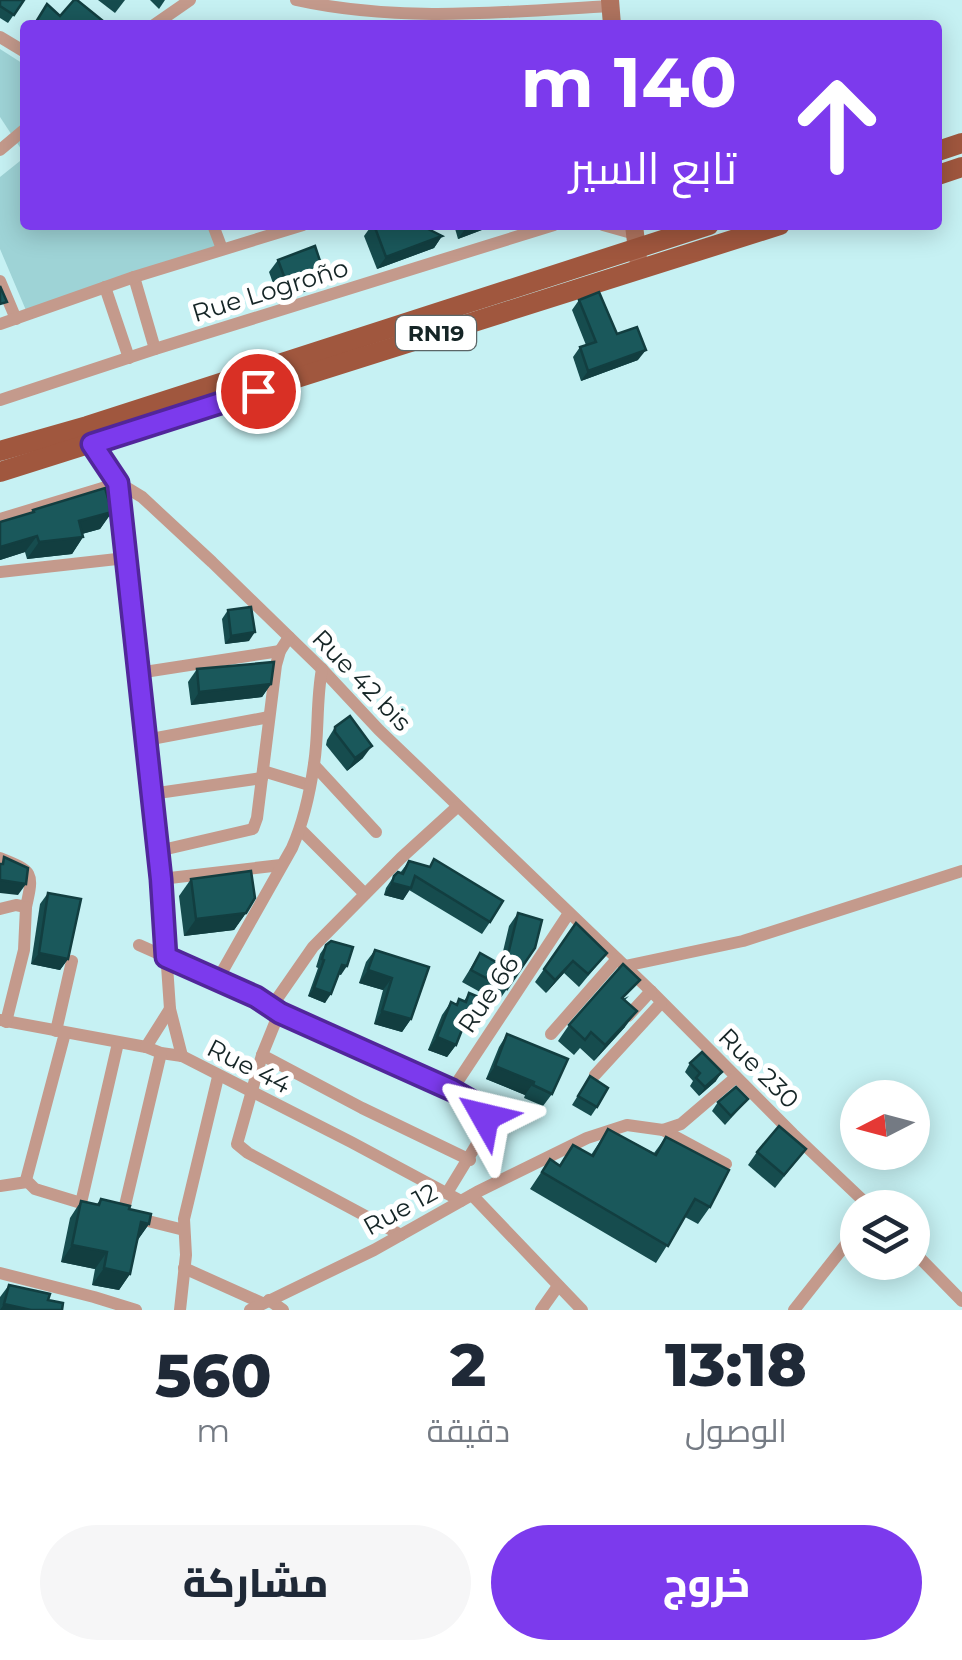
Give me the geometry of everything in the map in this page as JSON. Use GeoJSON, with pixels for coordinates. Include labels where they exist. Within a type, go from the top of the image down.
{"type":"FeatureCollection","features":[{"type":"Feature","properties":{"kind":"main road","name":"RN19"},"geometry":{"type":"LineString","coordinates":[[0,472],[90,435],[636,244],[691,230]]}},
{"type":"Feature","properties":{"kind":"main road","name":"RN19"},"geometry":{"type":"LineString","coordinates":[[636,244],[742,230]]}},
{"type":"Feature","properties":{"kind":"main road","name":"RN19"},"geometry":{"type":"LineString","coordinates":[[0,451],[90,435]]}},
{"type":"Feature","properties":{"kind":"street"},"geometry":{"type":"LineString","coordinates":[[161,20],[190,0]]}},
{"type":"Feature","properties":{"kind":"street"},"geometry":{"type":"LineString","coordinates":[[296,0],[465,20],[610,3]]}},
{"type":"Feature","properties":{"kind":"street"},"geometry":{"type":"LineString","coordinates":[[215,230],[222,250]]}},
{"type":"Feature","properties":{"kind":"street"},"geometry":{"type":"LineString","coordinates":[[0,324],[134,277],[288,230]]}},
{"type":"Feature","properties":{"kind":"street","name":"Rue Logroño"},"geometry":{"type":"LineString","coordinates":[[0,400],[538,230]]}},
{"type":"Feature","properties":{"kind":"street"},"geometry":{"type":"LineString","coordinates":[[612,230],[636,244]]}},
{"type":"Feature","properties":{"kind":"street"},"geometry":{"type":"LineString","coordinates":[[134,277],[155,349]]}},
{"type":"Feature","properties":{"kind":"street"},"geometry":{"type":"LineString","coordinates":[[0,281],[16,319]]}},
{"type":"Feature","properties":{"kind":"street"},"geometry":{"type":"LineString","coordinates":[[105,287],[130,358]]}},
{"type":"Feature","properties":{"kind":"street","name":"Rue 42 bis"},"geometry":{"type":"LineString","coordinates":[[90,435],[118,483],[157,510],[621,963]]}},
{"type":"Feature","properties":{"kind":"street"},"geometry":{"type":"LineString","coordinates":[[0,520],[118,483],[161,879],[170,1009],[182,1056]]}},
{"type":"Feature","properties":{"kind":"street"},"geometry":{"type":"LineString","coordinates":[[0,572],[126,558]]}},
{"type":"Feature","properties":{"kind":"street"},"geometry":{"type":"LineString","coordinates":[[158,851],[250,832],[257,818],[280,651],[289,637]]}},
{"type":"Feature","properties":{"kind":"street"},"geometry":{"type":"LineString","coordinates":[[138,673],[280,651]]}},
{"type":"Feature","properties":{"kind":"street"},"geometry":{"type":"LineString","coordinates":[[218,979],[300,829],[314,765],[322,669]]}},
{"type":"Feature","properties":{"kind":"street"},"geometry":{"type":"LineString","coordinates":[[146,740],[269,717]]}},
{"type":"Feature","properties":{"kind":"street"},"geometry":{"type":"LineString","coordinates":[[314,765],[376,832]]}},
{"type":"Feature","properties":{"kind":"street"},"geometry":{"type":"LineString","coordinates":[[151,794],[262,774],[309,785]]}},
{"type":"Feature","properties":{"kind":"street"},"geometry":{"type":"LineString","coordinates":[[400,1235],[240,1148],[237,1140],[276,1009],[313,947],[457,807]]}},
{"type":"Feature","properties":{"kind":"street"},"geometry":{"type":"LineString","coordinates":[[300,829],[365,894]]}},
{"type":"Feature","properties":{"kind":"street"},"geometry":{"type":"LineString","coordinates":[[0,858],[27,869],[31,876],[24,950],[3,1021]]}},
{"type":"Feature","properties":{"kind":"street"},"geometry":{"type":"LineString","coordinates":[[161,879],[281,866]]}},
{"type":"Feature","properties":{"kind":"street"},"geometry":{"type":"LineString","coordinates":[[551,1034],[621,963],[743,941],[962,871]]}},
{"type":"Feature","properties":{"kind":"street"},"geometry":{"type":"LineString","coordinates":[[0,908],[26,907]]}},
{"type":"Feature","properties":{"kind":"street","name":"Rue 66"},"geometry":{"type":"LineString","coordinates":[[452,1090],[569,913]]}},
{"type":"Feature","properties":{"kind":"street"},"geometry":{"type":"LineString","coordinates":[[140,946],[218,979],[480,1106],[486,1129],[448,1194]]}},
{"type":"Feature","properties":{"kind":"street"},"geometry":{"type":"LineString","coordinates":[[27,1182],[72,961]]}},
{"type":"Feature","properties":{"kind":"street","name":"Rue 230"},"geometry":{"type":"LineString","coordinates":[[621,963],[852,1190]]}},
{"type":"Feature","properties":{"kind":"street"},"geometry":{"type":"LineString","coordinates":[[628,1016],[656,997]]}},
{"type":"Feature","properties":{"kind":"street"},"geometry":{"type":"LineString","coordinates":[[594,1076],[656,997]]}},
{"type":"Feature","properties":{"kind":"street"},"geometry":{"type":"LineString","coordinates":[[146,1047],[170,1009]]}},
{"type":"Feature","properties":{"kind":"street","name":"Rue 44"},"geometry":{"type":"LineString","coordinates":[[3,1021],[182,1056],[448,1194],[467,1198],[582,1310]]}},
{"type":"Feature","properties":{"kind":"street"},"geometry":{"type":"LineString","coordinates":[[102,1208],[118,1043]]}},
{"type":"Feature","properties":{"kind":"street"},"geometry":{"type":"LineString","coordinates":[[102,1208],[161,1053]]}},
{"type":"Feature","properties":{"kind":"street"},"geometry":{"type":"LineString","coordinates":[[262,1055],[470,1160]]}},
{"type":"Feature","properties":{"kind":"street"},"geometry":{"type":"LineString","coordinates":[[180,1310],[186,1208],[218,1076]]}},
{"type":"Feature","properties":{"kind":"street"},"geometry":{"type":"LineString","coordinates":[[662,1130],[680,1124],[736,1077]]}},
{"type":"Feature","properties":{"kind":"street","name":"Rue 12"},"geometry":{"type":"LineString","coordinates":[[260,1304],[374,1250],[587,1138],[626,1124],[662,1130]]}},
{"type":"Feature","properties":{"kind":"street"},"geometry":{"type":"LineString","coordinates":[[662,1130],[726,1164]]}},
{"type":"Feature","properties":{"kind":"street"},"geometry":{"type":"LineString","coordinates":[[0,1185],[27,1182],[35,1188],[184,1230]]}},
{"type":"Feature","properties":{"kind":"street"},"geometry":{"type":"LineString","coordinates":[[794,1310],[840,1252]]}},
{"type":"Feature","properties":{"kind":"street"},"geometry":{"type":"LineString","coordinates":[[184,1268],[260,1304],[283,1310]]}},
{"type":"Feature","properties":{"kind":"street"},"geometry":{"type":"LineString","coordinates":[[930,1268],[962,1300]]}},
{"type":"Feature","properties":{"kind":"street"},"geometry":{"type":"LineString","coordinates":[[0,1273],[136,1310]]}},
{"type":"Feature","properties":{"kind":"street"},"geometry":{"type":"LineString","coordinates":[[542,1310],[558,1286]]}},
{"type":"Feature","properties":{"kind":"shaded area"},"geometry":{"type":"Polygon","coordinates":[[[0,49],[20,62],[20,147],[0,117],[0,49]]]}},
{"type":"Feature","properties":{"kind":"shaded area"},"geometry":{"type":"Polygon","coordinates":[[[20,161],[20,230],[212,230],[221,252],[28,315],[0,249],[0,177],[20,161]]]}},
{"type":"Feature","properties":{"kind":"building"},"geometry":{"type":"Polygon","coordinates":[[[0,0],[24,0],[14,15],[0,6],[0,0]]]}},
{"type":"Feature","properties":{"kind":"building"},"geometry":{"type":"Polygon","coordinates":[[[77,0],[102,20],[37,20],[47,4],[60,16],[77,0]]]}},
{"type":"Feature","properties":{"kind":"building"},"geometry":{"type":"Polygon","coordinates":[[[376,230],[430,230],[442,236],[386,257],[376,230]]]}},
{"type":"Feature","properties":{"kind":"building"},"geometry":{"type":"Polygon","coordinates":[[[315,246],[325,276],[288,287],[278,260],[315,246]]]}},
{"type":"Feature","properties":{"kind":"building"},"geometry":{"type":"Polygon","coordinates":[[[0,286],[7,302],[0,304],[0,286]]]}},
{"type":"Feature","properties":{"kind":"building"},"geometry":{"type":"Polygon","coordinates":[[[599,292],[617,334],[637,327],[646,350],[588,371],[580,347],[596,342],[579,300],[599,292]]]}},
{"type":"Feature","properties":{"kind":"building"},"geometry":{"type":"Polygon","coordinates":[[[105,488],[112,512],[79,521],[83,537],[39,542],[37,536],[0,547],[0,522],[105,488]]]}},
{"type":"Feature","properties":{"kind":"building"},"geometry":{"type":"Polygon","coordinates":[[[251,607],[255,632],[231,636],[228,610],[251,607]]]}},
{"type":"Feature","properties":{"kind":"building"},"geometry":{"type":"Polygon","coordinates":[[[274,662],[271,684],[199,692],[197,669],[274,662]]]}},
{"type":"Feature","properties":{"kind":"building"},"geometry":{"type":"Polygon","coordinates":[[[350,716],[372,746],[355,758],[335,732],[335,727],[350,716]]]}},
{"type":"Feature","properties":{"kind":"building"},"geometry":{"type":"Polygon","coordinates":[[[4,857],[28,868],[26,884],[0,880],[4,857]]]}},
{"type":"Feature","properties":{"kind":"building"},"geometry":{"type":"Polygon","coordinates":[[[434,859],[503,901],[490,922],[415,876],[411,888],[392,883],[398,872],[403,874],[409,861],[430,867],[434,859]]]}},
{"type":"Feature","properties":{"kind":"building"},"geometry":{"type":"Polygon","coordinates":[[[251,871],[255,898],[246,913],[196,919],[191,879],[251,871]]]}},
{"type":"Feature","properties":{"kind":"building"},"geometry":{"type":"Polygon","coordinates":[[[48,893],[81,899],[68,959],[39,953],[48,893]]]}},
{"type":"Feature","properties":{"kind":"building"},"geometry":{"type":"Polygon","coordinates":[[[518,913],[542,920],[535,948],[507,989],[471,970],[480,953],[505,967],[518,913]]]}},
{"type":"Feature","properties":{"kind":"building"},"geometry":{"type":"Polygon","coordinates":[[[576,923],[607,953],[588,974],[573,961],[555,980],[544,969],[576,923]]]}},
{"type":"Feature","properties":{"kind":"building"},"geometry":{"type":"Polygon","coordinates":[[[331,941],[353,947],[331,994],[314,988],[326,945],[331,941]]]}},
{"type":"Feature","properties":{"kind":"building"},"geometry":{"type":"Polygon","coordinates":[[[375,950],[429,967],[411,1019],[382,1011],[392,978],[368,970],[375,950]]]}},
{"type":"Feature","properties":{"kind":"building"},"geometry":{"type":"Polygon","coordinates":[[[623,964],[640,980],[622,998],[637,1011],[605,1045],[591,1032],[585,1040],[569,1025],[623,964]]]}},
{"type":"Feature","properties":{"kind":"building"},"geometry":{"type":"Polygon","coordinates":[[[469,993],[481,998],[474,1014],[469,1012],[456,1045],[437,1037],[451,1002],[466,1002],[469,993]]]}},
{"type":"Feature","properties":{"kind":"building"},"geometry":{"type":"Polygon","coordinates":[[[507,1034],[568,1059],[552,1094],[495,1066],[507,1034]]]}},
{"type":"Feature","properties":{"kind":"building"},"geometry":{"type":"Polygon","coordinates":[[[702,1052],[722,1072],[705,1087],[696,1078],[700,1073],[690,1063],[702,1052]]]}},
{"type":"Feature","properties":{"kind":"building"},"geometry":{"type":"Polygon","coordinates":[[[590,1076],[608,1088],[597,1107],[578,1096],[590,1076]]]}},
{"type":"Feature","properties":{"kind":"building"},"geometry":{"type":"Polygon","coordinates":[[[736,1087],[748,1099],[731,1116],[718,1102],[736,1087]]]}},
{"type":"Feature","properties":{"kind":"building"},"geometry":{"type":"Polygon","coordinates":[[[779,1126],[806,1149],[784,1175],[757,1152],[779,1126]]]}},
{"type":"Feature","properties":{"kind":"building"},"geometry":{"type":"Polygon","coordinates":[[[608,1129],[656,1155],[666,1137],[729,1170],[710,1207],[695,1199],[668,1246],[542,1172],[550,1159],[560,1166],[573,1145],[593,1156],[608,1129]]]}},
{"type":"Feature","properties":{"kind":"building"},"geometry":{"type":"Polygon","coordinates":[[[101,1199],[151,1214],[149,1224],[141,1222],[130,1274],[104,1268],[107,1252],[72,1245],[81,1201],[99,1205],[101,1199]]]}},
{"type":"Feature","properties":{"kind":"building"},"geometry":{"type":"Polygon","coordinates":[[[9,1285],[50,1294],[48,1300],[63,1303],[62,1310],[31,1310],[4,1304],[9,1285]]]}},
{"type":"Feature","properties":{"kind":"route"},"geometry":{"type":"LineString","coordinates":[[258,391],[92,444],[118,483],[166,957],[452,1090],[480,1106],[485,1117]]}}]}
